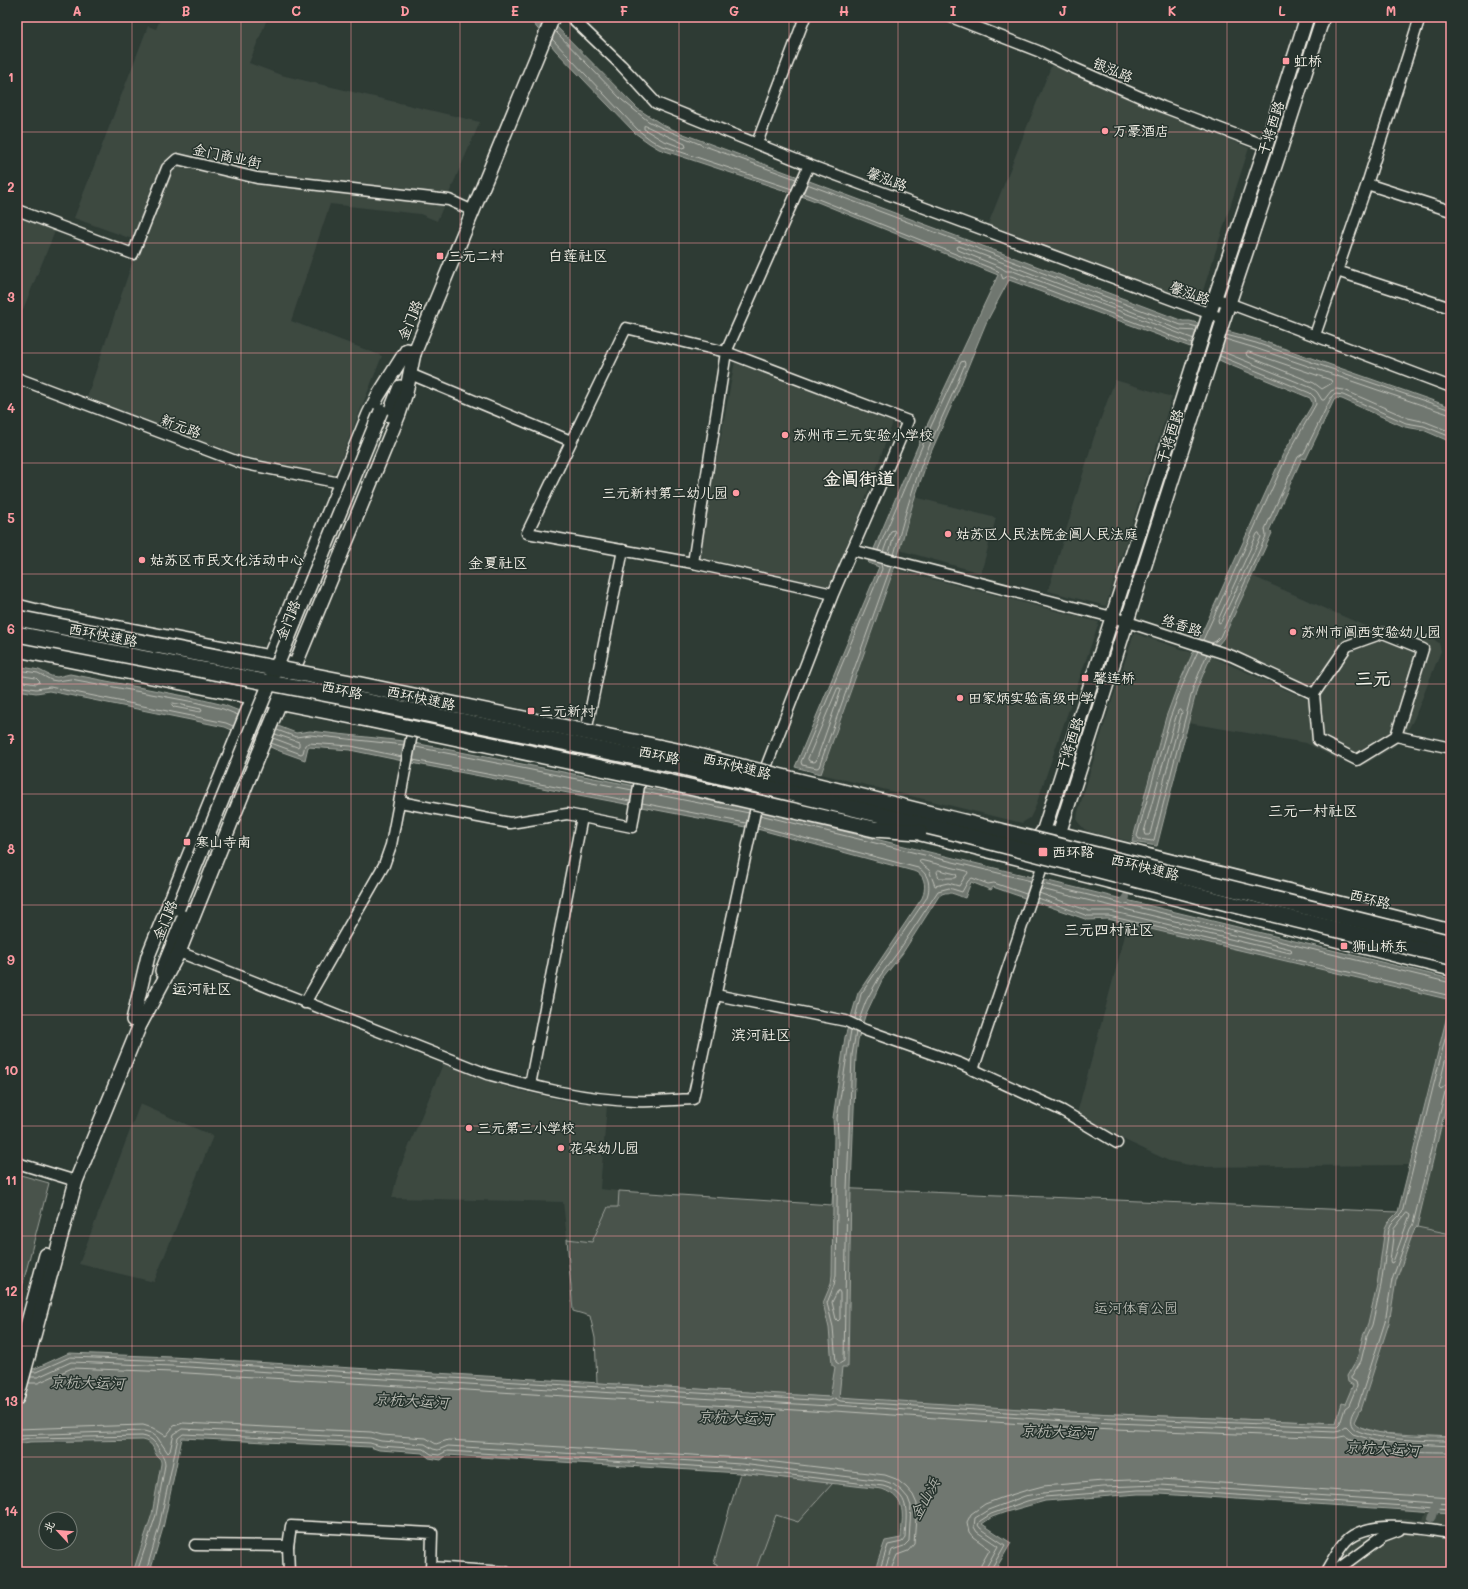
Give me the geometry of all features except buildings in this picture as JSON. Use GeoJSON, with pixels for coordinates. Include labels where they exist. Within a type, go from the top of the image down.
{"type":"FeatureCollection","features":[{"type":"Feature","properties":{"kind":"highway"},"geometry":{"type":"LineString","coordinates":[[17,607],[53,616],[269,660],[295,667]]}},
{"type":"Feature","properties":{"kind":"highway","name":"西环快速路"},"geometry":{"type":"LineString","coordinates":[[17,618],[353,684],[677,751],[1451,943]]}},
{"type":"Feature","properties":{"kind":"highway","name":"西环快速路"},"geometry":{"type":"LineString","coordinates":[[17,634],[364,701],[674,765],[956,833],[1220,901],[1451,965]]}},
{"type":"Feature","properties":{"kind":"highway"},"geometry":{"type":"LineString","coordinates":[[17,649],[283,698],[372,720],[663,781],[874,829],[956,833]]}},
{"type":"Feature","properties":{"kind":"highway"},"geometry":{"type":"LineString","coordinates":[[1040,841],[1058,836],[1190,866],[1451,932]]}},
{"type":"Feature","properties":{"kind":"main road","name":"干将西路"},"geometry":{"type":"LineString","coordinates":[[1041,867],[1040,841],[1208,316],[1266,146],[1307,17]]}},
{"type":"Feature","properties":{"kind":"main road","name":"干将西路"},"geometry":{"type":"LineString","coordinates":[[1041,867],[1053,851],[1058,836],[1223,320],[1323,17]]}},
{"type":"Feature","properties":{"kind":"main road","name":"金门路"},"geometry":{"type":"LineString","coordinates":[[56,1237],[72,1180],[136,1022],[410,352],[541,36],[550,18]]}},
{"type":"Feature","properties":{"kind":"main road"},"geometry":{"type":"LineString","coordinates":[[136,1022],[179,952],[283,698],[399,414],[410,374],[410,352]]}},
{"type":"Feature","properties":{"kind":"main road"},"geometry":{"type":"LineString","coordinates":[[136,1022],[148,956],[340,483],[373,405],[410,352]]}},
{"type":"Feature","properties":{"kind":"main road"},"geometry":{"type":"LineString","coordinates":[[1135,545],[1150,550]]}},
{"type":"Feature","properties":{"kind":"main road"},"geometry":{"type":"LineString","coordinates":[[17,612],[269,660]]}},
{"type":"Feature","properties":{"kind":"main road"},"geometry":{"type":"LineString","coordinates":[[17,642],[255,693]]}},
{"type":"Feature","properties":{"kind":"main road","name":"西环路"},"geometry":{"type":"LineString","coordinates":[[295,667],[653,740],[766,767],[1040,841]]}},
{"type":"Feature","properties":{"kind":"main road","name":"西环路"},"geometry":{"type":"LineString","coordinates":[[283,698],[417,722],[646,769],[757,801],[873,823],[1041,867],[1451,965]]}},
{"type":"Feature","properties":{"kind":"main road"},"geometry":{"type":"LineString","coordinates":[[873,823],[919,816],[1040,841]]}},
{"type":"Feature","properties":{"kind":"main road","name":"西环路"},"geometry":{"type":"LineString","coordinates":[[1058,836],[1150,861],[1451,936]]}},
{"type":"Feature","properties":{"kind":"main road"},"geometry":{"type":"LineString","coordinates":[[1053,851],[1131,871],[1150,861]]}},
{"type":"Feature","properties":{"kind":"main road"},"geometry":{"type":"LineString","coordinates":[[17,1363],[56,1237]]}},
{"type":"Feature","properties":{"kind":"main road"},"geometry":{"type":"LineString","coordinates":[[17,1398],[56,1237]]}},
{"type":"Feature","properties":{"kind":"street","name":"馨泓路"},"geometry":{"type":"LineString","coordinates":[[570,17],[621,65],[656,103],[757,143],[808,169],[1208,316],[1223,320]]}},
{"type":"Feature","properties":{"kind":"street"},"geometry":{"type":"LineString","coordinates":[[757,143],[805,17]]}},
{"type":"Feature","properties":{"kind":"street","name":"银泓路"},"geometry":{"type":"LineString","coordinates":[[951,17],[1038,51],[1163,107],[1266,146]]}},
{"type":"Feature","properties":{"kind":"street"},"geometry":{"type":"LineString","coordinates":[[1315,335],[1367,184],[1420,17]]}},
{"type":"Feature","properties":{"kind":"street","name":"金门商业街"},"geometry":{"type":"LineString","coordinates":[[17,210],[133,254],[167,168],[176,159],[257,178],[449,200],[469,209]]}},
{"type":"Feature","properties":{"kind":"street"},"geometry":{"type":"LineString","coordinates":[[693,563],[726,352],[808,169]]}},
{"type":"Feature","properties":{"kind":"street"},"geometry":{"type":"LineString","coordinates":[[1367,184],[1451,211]]}},
{"type":"Feature","properties":{"kind":"street"},"geometry":{"type":"LineString","coordinates":[[1337,271],[1451,308]]}},
{"type":"Feature","properties":{"kind":"street","name":"馨泓路"},"geometry":{"type":"LineString","coordinates":[[1214,298],[1229,302],[1451,387]]}},
{"type":"Feature","properties":{"kind":"street"},"geometry":{"type":"LineString","coordinates":[[179,952],[487,1074],[576,1095],[634,1101],[693,1099],[757,801],[766,767],[832,594],[908,421],[726,352],[626,328],[527,533],[693,563],[832,594]]}},
{"type":"Feature","properties":{"kind":"street"},"geometry":{"type":"LineString","coordinates":[[410,374],[571,441]]}},
{"type":"Feature","properties":{"kind":"street","name":"新元路"},"geometry":{"type":"LineString","coordinates":[[17,378],[241,463],[340,483]]}},
{"type":"Feature","properties":{"kind":"street"},"geometry":{"type":"LineString","coordinates":[[587,727],[623,550]]}},
{"type":"Feature","properties":{"kind":"street","name":"络香路"},"geometry":{"type":"LineString","coordinates":[[852,550],[1112,617],[1232,656],[1314,694]]}},
{"type":"Feature","properties":{"kind":"street"},"geometry":{"type":"LineString","coordinates":[[1383,633],[1423,649],[1396,736],[1357,760],[1318,740],[1314,694],[1347,646],[1383,633]]}},
{"type":"Feature","properties":{"kind":"street"},"geometry":{"type":"LineString","coordinates":[[306,1003],[384,865],[391,845],[400,802],[410,739],[417,722],[423,693]]}},
{"type":"Feature","properties":{"kind":"street"},"geometry":{"type":"LineString","coordinates":[[1396,736],[1451,748]]}},
{"type":"Feature","properties":{"kind":"street"},"geometry":{"type":"LineString","coordinates":[[400,802],[510,824],[567,814],[632,827],[634,808],[639,786],[646,769],[653,740]]}},
{"type":"Feature","properties":{"kind":"street"},"geometry":{"type":"LineString","coordinates":[[530,1085],[582,817]]}},
{"type":"Feature","properties":{"kind":"street"},"geometry":{"type":"LineString","coordinates":[[973,1070],[1031,902],[1041,867]]}},
{"type":"Feature","properties":{"kind":"street"},"geometry":{"type":"LineString","coordinates":[[716,995],[846,1021],[865,1030],[973,1070],[1063,1111],[1117,1143]]}},
{"type":"Feature","properties":{"kind":"street"},"geometry":{"type":"LineString","coordinates":[[17,1163],[72,1180]]}},
{"type":"Feature","properties":{"kind":"street"},"geometry":{"type":"LineString","coordinates":[[289,1572],[288,1546],[291,1526],[432,1533],[431,1570],[506,1572]]}},
{"type":"Feature","properties":{"kind":"street"},"geometry":{"type":"LineString","coordinates":[[1326,1572],[1346,1542],[1353,1535],[1383,1527],[1398,1526],[1451,1533]]}},
{"type":"Feature","properties":{"kind":"street"},"geometry":{"type":"LineString","coordinates":[[1334,1572],[1383,1536],[1394,1531],[1411,1528]]}},
{"type":"Feature","properties":{"kind":"street"},"geometry":{"type":"LineString","coordinates":[[194,1545],[288,1546]]}},
{"type":"Feature","properties":{"kind":"shaded area"},"geometry":{"type":"Polygon","coordinates":[[[161,17],[268,17],[249,63],[281,75],[480,122],[437,221],[420,214],[330,204],[291,321],[382,356],[339,464],[330,479],[281,472],[219,447],[86,400],[134,257],[143,243],[74,218],[148,26],[156,29],[161,17]]]}},
{"type":"Feature","properties":{"kind":"shaded area"},"geometry":{"type":"Polygon","coordinates":[[[1052,64],[1249,148],[1199,303],[987,227],[1052,64]]]}},
{"type":"Feature","properties":{"kind":"shaded area"},"geometry":{"type":"Polygon","coordinates":[[[17,214],[56,229],[17,324],[17,214]]]}},
{"type":"Feature","properties":{"kind":"shaded area"},"geometry":{"type":"Polygon","coordinates":[[[735,361],[893,422],[835,584],[827,587],[698,558],[735,361]]]}},
{"type":"Feature","properties":{"kind":"shaded area"},"geometry":{"type":"Polygon","coordinates":[[[1115,380],[1172,397],[1106,606],[1048,591],[1094,437],[1115,380]]]}},
{"type":"Feature","properties":{"kind":"shaded area","name":"姑苏区人民法院金阊人民法庭"},"geometry":{"type":"Polygon","coordinates":[[[915,497],[996,518],[981,573],[899,550],[915,497]]]}},
{"type":"Feature","properties":{"kind":"shaded area","name":"田家炳实验高级中学"},"geometry":{"type":"Polygon","coordinates":[[[894,569],[1099,622],[1035,808],[1030,818],[1022,823],[821,774],[894,569]]]}},
{"type":"Feature","properties":{"kind":"shaded area"},"geometry":{"type":"Polygon","coordinates":[[[1252,576],[1372,629],[1405,629],[1429,636],[1439,643],[1441,651],[1414,719],[1405,735],[1395,746],[1367,763],[1358,766],[1341,761],[1306,743],[1188,723],[1197,689],[1210,656],[1307,699],[1313,688],[1220,644],[1252,576]]]}},
{"type":"Feature","properties":{"kind":"shaded area"},"geometry":{"type":"Polygon","coordinates":[[[1134,633],[1193,653],[1176,690],[1166,717],[1132,842],[1090,832],[1084,829],[1077,821],[1078,812],[1105,722],[1134,633]]]}},
{"type":"Feature","properties":{"kind":"shaded area"},"geometry":{"type":"Polygon","coordinates":[[[1128,924],[1451,1000],[1409,1165],[1199,1167],[1169,1161],[1076,1117],[1128,924]]]}},
{"type":"Feature","properties":{"kind":"shaded area"},"geometry":{"type":"Polygon","coordinates":[[[443,1064],[513,1089],[565,1101],[607,1106],[600,1189],[619,1191],[618,1207],[608,1207],[592,1242],[567,1239],[563,1202],[392,1198],[402,1163],[443,1064]]]}},
{"type":"Feature","properties":{"kind":"shaded area"},"geometry":{"type":"Polygon","coordinates":[[[1451,1085],[1451,1234],[1417,1227],[1451,1085]]]}},
{"type":"Feature","properties":{"kind":"shaded area"},"geometry":{"type":"Polygon","coordinates":[[[140,1104],[213,1136],[154,1282],[79,1264],[140,1104]]]}},
{"type":"Feature","properties":{"kind":"shaded area"},"geometry":{"type":"Polygon","coordinates":[[[142,1440],[147,1441],[153,1446],[160,1458],[161,1464],[152,1514],[133,1572],[17,1572],[18,1444],[142,1440]]]}},
{"type":"Feature","properties":{"kind":"shaded area"},"geometry":{"type":"Polygon","coordinates":[[[833,1483],[882,1489],[892,1494],[901,1503],[901,1538],[885,1541],[874,1572],[755,1572],[776,1515],[798,1522],[833,1483]]]}},
{"type":"Feature","properties":{"kind":"shaded area"},"geometry":{"type":"Polygon","coordinates":[[[1426,1511],[1451,1513],[1451,1572],[1317,1572],[1337,1544],[1348,1532],[1355,1528],[1405,1518],[1423,1521],[1426,1511]]]}},
{"type":"Feature","properties":{"kind":"green space"},"geometry":{"type":"Polygon","coordinates":[[[17,1174],[49,1183],[17,1306],[17,1174]]]}},
{"type":"Feature","properties":{"kind":"green space","name":"运河体育公园"},"geometry":{"type":"Polygon","coordinates":[[[833,1188],[1398,1212],[1417,1227],[1451,1234],[1451,1437],[1380,1433],[1357,1426],[1336,1423],[1067,1412],[597,1383],[595,1338],[590,1316],[573,1311],[567,1239],[592,1242],[608,1207],[618,1207],[619,1191],[832,1205],[833,1188]]]}},
{"type":"Feature","properties":{"kind":"green space"},"geometry":{"type":"Polygon","coordinates":[[[740,1473],[833,1483],[798,1522],[776,1515],[755,1572],[717,1572],[717,1564],[714,1563],[740,1473]]]}},
{"type":"Feature","properties":{"kind":"water"},"geometry":{"type":"Polygon","coordinates":[[[528,17],[547,17],[638,109],[663,125],[681,133],[1183,321],[1190,321],[1257,339],[1451,407],[1451,442],[1423,430],[1405,427],[1342,399],[1337,398],[1334,400],[1306,459],[1302,458],[1269,531],[1272,533],[1223,639],[1218,645],[1215,646],[1197,689],[1157,846],[1132,842],[1166,717],[1176,690],[1283,454],[1312,405],[1310,398],[1193,348],[1009,280],[986,323],[928,459],[913,503],[894,569],[821,774],[795,767],[879,567],[868,563],[922,436],[998,275],[810,199],[659,149],[635,133],[556,51],[528,17]]]}},
{"type":"Feature","properties":{"kind":"water"},"geometry":{"type":"Polygon","coordinates":[[[17,666],[39,670],[51,676],[57,677],[70,674],[224,705],[296,733],[310,731],[404,741],[748,808],[1451,979],[1451,1000],[1451,1085],[1417,1227],[1414,1230],[1396,1281],[1389,1323],[1361,1410],[1359,1411],[1354,1422],[1360,1427],[1371,1431],[1399,1435],[1451,1437],[1451,1513],[1160,1494],[1138,1494],[1045,1501],[992,1517],[982,1524],[1011,1543],[994,1572],[874,1572],[885,1541],[901,1538],[902,1509],[900,1503],[890,1493],[882,1489],[740,1473],[447,1455],[441,1460],[429,1458],[423,1453],[379,1450],[370,1447],[182,1438],[163,1528],[150,1572],[133,1572],[152,1514],[161,1464],[160,1459],[151,1444],[142,1440],[30,1442],[17,1444],[17,1363],[34,1369],[69,1353],[172,1357],[830,1397],[835,1367],[832,1365],[829,1328],[823,1303],[831,1284],[832,1275],[833,1118],[845,1037],[858,993],[922,898],[924,891],[924,880],[917,872],[761,830],[350,750],[308,747],[305,760],[277,750],[225,727],[49,691],[36,693],[17,690],[17,666]],[[971,882],[965,898],[948,893],[939,896],[902,954],[883,978],[865,1016],[858,1040],[856,1056],[851,1189],[848,1367],[842,1367],[839,1397],[1067,1412],[1336,1423],[1342,1403],[1345,1404],[1353,1385],[1348,1382],[1347,1376],[1357,1359],[1368,1324],[1377,1285],[1385,1228],[1388,1222],[1398,1212],[1451,1000],[1108,919],[1088,920],[993,887],[991,890],[971,882]]]}},
{"type":"Feature","properties":{"kind":"waterway"},"geometry":{"type":"LineString","coordinates":[[1432,1519],[1437,1503]]}},
{"type":"Feature","properties":{"kind":"place","name":"虹桥"},"geometry":{"type":"Point","coordinates":[1286,61]}},
{"type":"Feature","properties":{"kind":"place","name":"万豪酒店"},"geometry":{"type":"Point","coordinates":[1105,131]}},
{"type":"Feature","properties":{"kind":"place","name":"三元二村"},"geometry":{"type":"Point","coordinates":[440,256]}},
{"type":"Feature","properties":{"kind":"place","name":"苏州市三元实验小学校"},"geometry":{"type":"Point","coordinates":[785,435]}},
{"type":"Feature","properties":{"kind":"place","name":"三元新村第二幼儿园"},"geometry":{"type":"Point","coordinates":[736,493]}},
{"type":"Feature","properties":{"kind":"place","name":"姑苏区人民法院金阊人民法庭"},"geometry":{"type":"Point","coordinates":[948,534]}},
{"type":"Feature","properties":{"kind":"place","name":"姑苏区市民文化活动中心"},"geometry":{"type":"Point","coordinates":[142,560]}},
{"type":"Feature","properties":{"kind":"place","name":"苏州市阊西实验幼儿园"},"geometry":{"type":"Point","coordinates":[1293,632]}},
{"type":"Feature","properties":{"kind":"place","name":"馨连桥"},"geometry":{"type":"Point","coordinates":[1085,678]}},
{"type":"Feature","properties":{"kind":"place","name":"田家炳实验高级中学"},"geometry":{"type":"Point","coordinates":[960,698]}},
{"type":"Feature","properties":{"kind":"place","name":"三元新村"},"geometry":{"type":"Point","coordinates":[531,711]}},
{"type":"Feature","properties":{"kind":"place","name":"寒山寺南"},"geometry":{"type":"Point","coordinates":[187,842]}},
{"type":"Feature","properties":{"kind":"place","name":"西环路"},"geometry":{"type":"Point","coordinates":[1043,852]}},
{"type":"Feature","properties":{"kind":"place","name":"狮山桥东"},"geometry":{"type":"Point","coordinates":[1344,946]}},
{"type":"Feature","properties":{"kind":"place","name":"三元第三小学校"},"geometry":{"type":"Point","coordinates":[469,1128]}},
{"type":"Feature","properties":{"kind":"place","name":"花朵幼儿园"},"geometry":{"type":"Point","coordinates":[561,1148]}},
{"type":"Feature","properties":{"kind":"district","name":"白莲社区"},"geometry":{"type":"Point","coordinates":[578,256]}},
{"type":"Feature","properties":{"kind":"district","name":"金阊街道"},"geometry":{"type":"Point","coordinates":[859,479]}},
{"type":"Feature","properties":{"kind":"district","name":"金夏社区"},"geometry":{"type":"Point","coordinates":[498,563]}},
{"type":"Feature","properties":{"kind":"district","name":"三元"},"geometry":{"type":"Point","coordinates":[1373,679]}},
{"type":"Feature","properties":{"kind":"district","name":"三元一村社区"},"geometry":{"type":"Point","coordinates":[1313,811]}},
{"type":"Feature","properties":{"kind":"district","name":"三元四村社区"},"geometry":{"type":"Point","coordinates":[1109,930]}},
{"type":"Feature","properties":{"kind":"district","name":"运河社区"},"geometry":{"type":"Point","coordinates":[202,989]}},
{"type":"Feature","properties":{"kind":"district","name":"滨河社区"},"geometry":{"type":"Point","coordinates":[761,1035]}},
{"type":"Feature","properties":{"kind":"water label","name":"京杭大运河"},"geometry":{"type":"Point","coordinates":[87,1383]}},
{"type":"Feature","properties":{"kind":"water label","name":"京杭大运河"},"geometry":{"type":"Point","coordinates":[411,1401]}},
{"type":"Feature","properties":{"kind":"water label","name":"京杭大运河"},"geometry":{"type":"Point","coordinates":[735,1418]}},
{"type":"Feature","properties":{"kind":"water label","name":"京杭大运河"},"geometry":{"type":"Point","coordinates":[1058,1432]}},
{"type":"Feature","properties":{"kind":"water label","name":"京杭大运河"},"geometry":{"type":"Point","coordinates":[1382,1449]}},
{"type":"Feature","properties":{"kind":"water label","name":"金山浜"},"geometry":{"type":"Point","coordinates":[925,1499]}}]}
